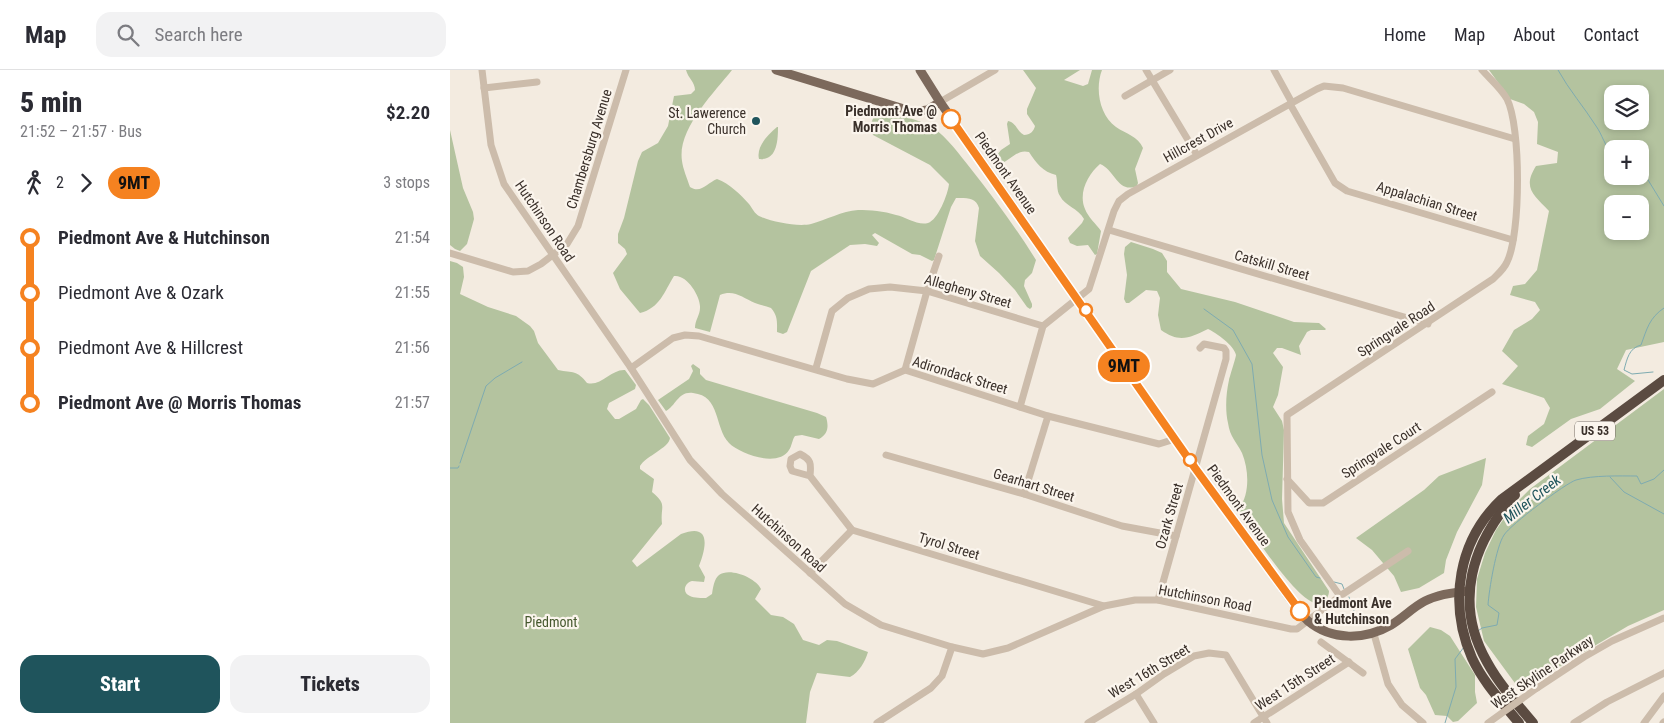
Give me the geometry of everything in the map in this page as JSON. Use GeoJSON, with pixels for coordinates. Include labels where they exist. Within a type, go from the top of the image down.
{"type":"FeatureCollection","features":[{"type":"Feature","properties":{"kind":"highway","name":"US 53"},"geometry":{"type":"LineString","coordinates":[[1519,723],[1480,672],[1467,643],[1461,622],[1458,592],[1466,552],[1481,522],[1502,499],[1664,380]]}},
{"type":"Feature","properties":{"kind":"highway","name":"US 53"},"geometry":{"type":"LineString","coordinates":[[1526,482],[1502,510],[1486,534],[1476,555],[1470,591],[1470,606],[1475,634],[1482,652],[1495,676],[1533,723]]}},
{"type":"Feature","properties":{"kind":"main road"},"geometry":{"type":"LineString","coordinates":[[776,70],[914,112],[927,110],[940,102]]}},
{"type":"Feature","properties":{"kind":"main road","name":"Piedmont Avenue"},"geometry":{"type":"LineString","coordinates":[[920,70],[940,102],[1195,468],[1291,600],[1309,621],[1323,630],[1335,634],[1355,636],[1374,634],[1426,600],[1437,596],[1470,591]]}},
{"type":"Feature","properties":{"kind":"street","name":"Hutchinson Road"},"geometry":{"type":"LineString","coordinates":[[482,70],[491,145],[504,184],[631,368],[690,460],[722,494],[845,604],[880,625],[952,647],[983,654],[1008,648],[1104,606],[1135,600],[1158,600],[1291,629],[1297,629],[1309,621]]}},
{"type":"Feature","properties":{"kind":"street","name":"Chambersburg Avenue"},"geometry":{"type":"LineString","coordinates":[[450,253],[522,273],[541,264],[566,244],[578,226],[626,70]]}},
{"type":"Feature","properties":{"kind":"street"},"geometry":{"type":"LineString","coordinates":[[940,102],[995,70]]}},
{"type":"Feature","properties":{"kind":"street"},"geometry":{"type":"LineString","coordinates":[[1146,70],[1197,155]]}},
{"type":"Feature","properties":{"kind":"street"},"geometry":{"type":"LineString","coordinates":[[1125,96],[1170,70]]}},
{"type":"Feature","properties":{"kind":"street"},"geometry":{"type":"LineString","coordinates":[[1274,70],[1291,101],[1290,104]]}},
{"type":"Feature","properties":{"kind":"street","name":"Springvale Road"},"geometry":{"type":"LineString","coordinates":[[1340,596],[1300,540],[1288,512],[1288,415],[1493,280],[1508,261],[1513,240],[1518,169],[1515,139],[1511,110],[1507,99],[1482,70]]}},
{"type":"Feature","properties":{"kind":"street"},"geometry":{"type":"LineString","coordinates":[[484,88],[536,82]]}},
{"type":"Feature","properties":{"kind":"street","name":"Hillcrest Drive"},"geometry":{"type":"LineString","coordinates":[[1043,326],[1089,289],[1114,212],[1123,197],[1324,86],[1334,86],[1515,139]]}},
{"type":"Feature","properties":{"kind":"street","name":"Appalachian Street"},"geometry":{"type":"LineString","coordinates":[[1290,104],[1335,183],[1347,191],[1513,240]]}},
{"type":"Feature","properties":{"kind":"street","name":"Catskill Street"},"geometry":{"type":"LineString","coordinates":[[1109,230],[1428,324]]}},
{"type":"Feature","properties":{"kind":"street"},"geometry":{"type":"LineString","coordinates":[[905,370],[938,256]]}},
{"type":"Feature","properties":{"kind":"street","name":"Allegheny Street"},"geometry":{"type":"LineString","coordinates":[[816,368],[832,311],[848,298],[869,289],[890,287],[927,291],[1043,326]]}},
{"type":"Feature","properties":{"kind":"street"},"geometry":{"type":"LineString","coordinates":[[1020,407],[1043,326]]}},
{"type":"Feature","properties":{"kind":"street","name":"Adirondack Street"},"geometry":{"type":"LineString","coordinates":[[631,368],[673,338],[685,335],[699,336],[816,368],[847,379],[873,384],[905,370],[1048,416],[1159,444],[1175,439]]}},
{"type":"Feature","properties":{"kind":"street","name":"Ozark Street"},"geometry":{"type":"LineString","coordinates":[[1158,600],[1226,359],[1224,348],[1204,344],[1200,348]]}},
{"type":"Feature","properties":{"kind":"street","name":"Springvale Court"},"geometry":{"type":"LineString","coordinates":[[1288,479],[1309,503],[1323,503],[1492,392]]}},
{"type":"Feature","properties":{"kind":"street"},"geometry":{"type":"LineString","coordinates":[[1024,494],[1048,416]]}},
{"type":"Feature","properties":{"kind":"street","name":"Gearhart Street"},"geometry":{"type":"LineString","coordinates":[[886,455],[1024,494],[1122,526],[1176,536]]}},
{"type":"Feature","properties":{"kind":"street"},"geometry":{"type":"LineString","coordinates":[[810,476],[852,530],[810,573]]}},
{"type":"Feature","properties":{"kind":"street","name":"Tyrol Street"},"geometry":{"type":"LineString","coordinates":[[852,530],[1104,606]]}},
{"type":"Feature","properties":{"kind":"street"},"geometry":{"type":"LineString","coordinates":[[1309,621],[1340,596],[1408,551]]}},
{"type":"Feature","properties":{"kind":"street","name":"West Skyline Parkway"},"geometry":{"type":"LineString","coordinates":[[1488,723],[1584,657],[1621,637],[1664,618]]}},
{"type":"Feature","properties":{"kind":"street"},"geometry":{"type":"LineString","coordinates":[[1374,634],[1388,684],[1402,705],[1423,723]]}},
{"type":"Feature","properties":{"kind":"street"},"geometry":{"type":"LineString","coordinates":[[1321,642],[1364,674]]}},
{"type":"Feature","properties":{"kind":"street"},"geometry":{"type":"LineString","coordinates":[[877,723],[931,688],[942,676],[952,647]]}},
{"type":"Feature","properties":{"kind":"street","name":"West 16th Street"},"geometry":{"type":"LineString","coordinates":[[1088,723],[1194,656],[1209,653],[1226,655],[1265,720]]}},
{"type":"Feature","properties":{"kind":"street","name":"West 15th Street"},"geometry":{"type":"LineString","coordinates":[[1254,723],[1265,720],[1349,662]]}},
{"type":"Feature","properties":{"kind":"street"},"geometry":{"type":"LineString","coordinates":[[1574,723],[1607,702],[1664,673]]}},
{"type":"Feature","properties":{"kind":"street"},"geometry":{"type":"LineString","coordinates":[[1136,694],[1154,723]]}},
{"type":"Feature","properties":{"kind":"street"},"geometry":{"type":"LineString","coordinates":[[1644,723],[1664,696]]}},
{"type":"Feature","properties":{"kind":"green space"},"geometry":{"type":"Polygon","coordinates":[[[686,70],[732,70],[698,112],[685,137],[682,161],[690,187],[701,189],[717,179],[738,193],[758,215],[785,223],[811,224],[858,210],[887,213],[924,224],[928,223],[939,212],[945,200],[949,184],[930,165],[873,135],[869,128],[875,114],[881,110],[921,122],[938,131],[958,152],[1005,213],[1036,260],[1032,273],[1025,280],[1024,286],[1032,307],[1030,309],[1027,307],[1015,290],[980,256],[975,241],[978,204],[970,199],[956,198],[951,207],[934,260],[912,254],[875,233],[872,235],[879,243],[877,246],[865,244],[850,245],[811,271],[787,332],[783,334],[777,332],[776,316],[771,308],[730,293],[720,295],[710,332],[695,328],[700,311],[700,303],[692,287],[679,276],[674,276],[657,303],[647,311],[640,313],[620,289],[613,273],[627,254],[625,249],[618,243],[618,234],[642,152],[658,143],[668,126],[674,96],[691,94],[695,90],[686,70]]]}},
{"type":"Feature","properties":{"kind":"green space"},"geometry":{"type":"Polygon","coordinates":[[[1023,70],[1080,70],[1064,80],[1083,86],[1088,84],[1092,70],[1102,70],[1099,93],[1106,116],[1116,127],[1138,141],[1143,148],[1135,169],[1137,186],[1125,187],[1100,164],[1085,184],[1083,203],[1085,209],[1101,231],[1097,254],[1095,255],[1088,245],[1077,246],[1070,243],[1068,238],[1084,219],[1060,196],[1056,175],[1047,172],[1034,160],[1029,152],[1020,152],[1000,164],[995,164],[993,160],[1001,150],[1010,144],[1008,121],[1024,135],[1033,131],[1035,126],[1027,114],[1027,109],[1036,88],[1023,70]]]}},
{"type":"Feature","properties":{"kind":"green space"},"geometry":{"type":"Polygon","coordinates":[[[1489,70],[1664,70],[1664,342],[1626,350],[1617,369],[1635,381],[1600,409],[1571,419],[1532,447],[1526,445],[1528,436],[1544,424],[1550,408],[1544,398],[1502,384],[1518,366],[1502,351],[1514,330],[1532,319],[1540,310],[1535,302],[1510,295],[1513,286],[1525,284],[1537,270],[1549,211],[1532,191],[1530,180],[1532,174],[1536,166],[1557,163],[1558,152],[1537,144],[1538,122],[1534,112],[1524,104],[1510,99],[1489,70]]]}},
{"type":"Feature","properties":{"kind":"green space"},"geometry":{"type":"Polygon","coordinates":[[[777,127],[777,143],[773,153],[770,157],[759,159],[761,145],[777,127]]]}},
{"type":"Feature","properties":{"kind":"green space"},"geometry":{"type":"Polygon","coordinates":[[[450,130],[463,188],[474,219],[467,244],[460,251],[450,245],[450,130]]]}},
{"type":"Feature","properties":{"kind":"green space"},"geometry":{"type":"Polygon","coordinates":[[[1131,242],[1162,253],[1167,261],[1167,272],[1181,289],[1235,302],[1294,322],[1319,323],[1326,329],[1307,332],[1299,346],[1301,355],[1282,348],[1277,348],[1273,353],[1283,367],[1278,395],[1273,407],[1282,421],[1284,430],[1282,499],[1284,523],[1329,591],[1327,598],[1323,602],[1313,602],[1302,595],[1290,583],[1241,516],[1239,509],[1247,489],[1247,474],[1242,453],[1230,432],[1226,407],[1228,385],[1236,355],[1235,351],[1224,340],[1208,329],[1184,338],[1173,337],[1161,330],[1158,315],[1160,298],[1157,291],[1146,290],[1129,303],[1126,303],[1124,299],[1127,275],[1124,254],[1125,247],[1131,242]]]}},
{"type":"Feature","properties":{"kind":"green space","name":"Piedmont"},"geometry":{"type":"Polygon","coordinates":[[[450,261],[463,267],[464,277],[460,294],[488,307],[516,316],[530,326],[538,343],[558,370],[574,373],[587,383],[592,384],[615,372],[625,370],[636,385],[635,389],[609,403],[607,409],[615,419],[619,419],[636,409],[643,399],[649,405],[670,438],[666,445],[640,466],[640,469],[654,479],[652,492],[662,503],[662,524],[632,561],[637,567],[681,534],[698,531],[702,534],[705,545],[699,566],[705,577],[704,582],[692,581],[687,584],[685,590],[687,595],[706,598],[712,594],[715,581],[719,575],[730,572],[736,573],[754,581],[758,585],[761,589],[755,599],[771,615],[783,617],[794,624],[803,640],[819,645],[827,640],[837,641],[868,652],[861,666],[850,677],[817,673],[810,692],[806,723],[450,723],[450,261]]]}},
{"type":"Feature","properties":{"kind":"green space"},"geometry":{"type":"Polygon","coordinates":[[[693,364],[700,369],[700,374],[706,380],[826,417],[826,432],[819,439],[802,435],[795,436],[789,450],[777,458],[768,459],[741,451],[729,443],[724,436],[713,406],[702,395],[684,394],[666,411],[658,400],[689,379],[693,371],[691,366],[693,364]]]}},
{"type":"Feature","properties":{"kind":"green space"},"geometry":{"type":"Polygon","coordinates":[[[1664,389],[1664,610],[1628,626],[1520,690],[1484,641],[1476,607],[1477,579],[1485,553],[1496,530],[1512,507],[1530,489],[1664,389]]]}},
{"type":"Feature","properties":{"kind":"green space"},"geometry":{"type":"Polygon","coordinates":[[[1486,458],[1482,485],[1457,532],[1446,560],[1444,573],[1419,588],[1401,592],[1394,576],[1372,550],[1356,538],[1424,490],[1439,476],[1486,458]]]}},
{"type":"Feature","properties":{"kind":"green space"},"geometry":{"type":"Polygon","coordinates":[[[1430,627],[1441,630],[1450,636],[1475,675],[1477,703],[1458,721],[1453,722],[1447,716],[1435,715],[1426,695],[1420,688],[1408,649],[1430,627]]]}},
{"type":"Feature","properties":{"kind":"waterway","name":"Miller Creek"},"geometry":{"type":"LineString","coordinates":[[1558,70],[1604,141]]}},
{"type":"Feature","properties":{"kind":"waterway","name":"Miller Creek"},"geometry":{"type":"LineString","coordinates":[[1649,182],[1664,206]]}},
{"type":"Feature","properties":{"kind":"waterway","name":"Miller Creek"},"geometry":{"type":"LineString","coordinates":[[1653,372],[1632,374],[1624,370],[1631,351],[1641,345],[1652,320],[1664,308]]}},
{"type":"Feature","properties":{"kind":"waterway"},"geometry":{"type":"LineString","coordinates":[[1204,309],[1233,330],[1252,364],[1262,455],[1272,500],[1288,537],[1316,577],[1320,578]]}},
{"type":"Feature","properties":{"kind":"waterway"},"geometry":{"type":"LineString","coordinates":[[460,463],[486,386],[495,378],[522,362]]}},
{"type":"Feature","properties":{"kind":"waterway"},"geometry":{"type":"LineString","coordinates":[[450,468],[458,468],[459,466]]}},
{"type":"Feature","properties":{"kind":"waterway","name":"Miller Creek"},"geometry":{"type":"LineString","coordinates":[[1478,631],[1482,628],[1497,625],[1499,613],[1488,605],[1493,569],[1501,541],[1508,530],[1516,523],[1550,496],[1576,480],[1598,477],[1637,476],[1641,484],[1654,479],[1664,470]]}},
{"type":"Feature","properties":{"kind":"waterway"},"geometry":{"type":"LineString","coordinates":[[1610,477],[1624,492],[1664,514]]}},
{"type":"Feature","properties":{"kind":"waterway"},"geometry":{"type":"LineString","coordinates":[[1334,582],[1342,584],[1344,589]]}},
{"type":"Feature","properties":{"kind":"waterway"},"geometry":{"type":"LineString","coordinates":[[1349,597],[1354,611],[1362,623]]}},
{"type":"Feature","properties":{"kind":"waterway","name":"Miller Creek"},"geometry":{"type":"LineString","coordinates":[[1445,723],[1456,687],[1455,659],[1464,647]]}},
{"type":"Feature","properties":{"kind":"bus line","name":"9MT"},"geometry":{"type":"LineString","coordinates":[[951,119],[1078,298],[1195,468],[1300,611]]}},
{"type":"Feature","properties":{"kind":"place","name":"Piedmont Ave @ Morris Thomas"},"geometry":{"type":"Point","coordinates":[951,119]}},
{"type":"Feature","properties":{"kind":"place","name":"St. Lawerence Church"},"geometry":{"type":"Point","coordinates":[756,121]}},
{"type":"Feature","properties":{"kind":"place","name":"Piedmont Ave & Hutchinson"},"geometry":{"type":"Point","coordinates":[1300,611]}}]}
